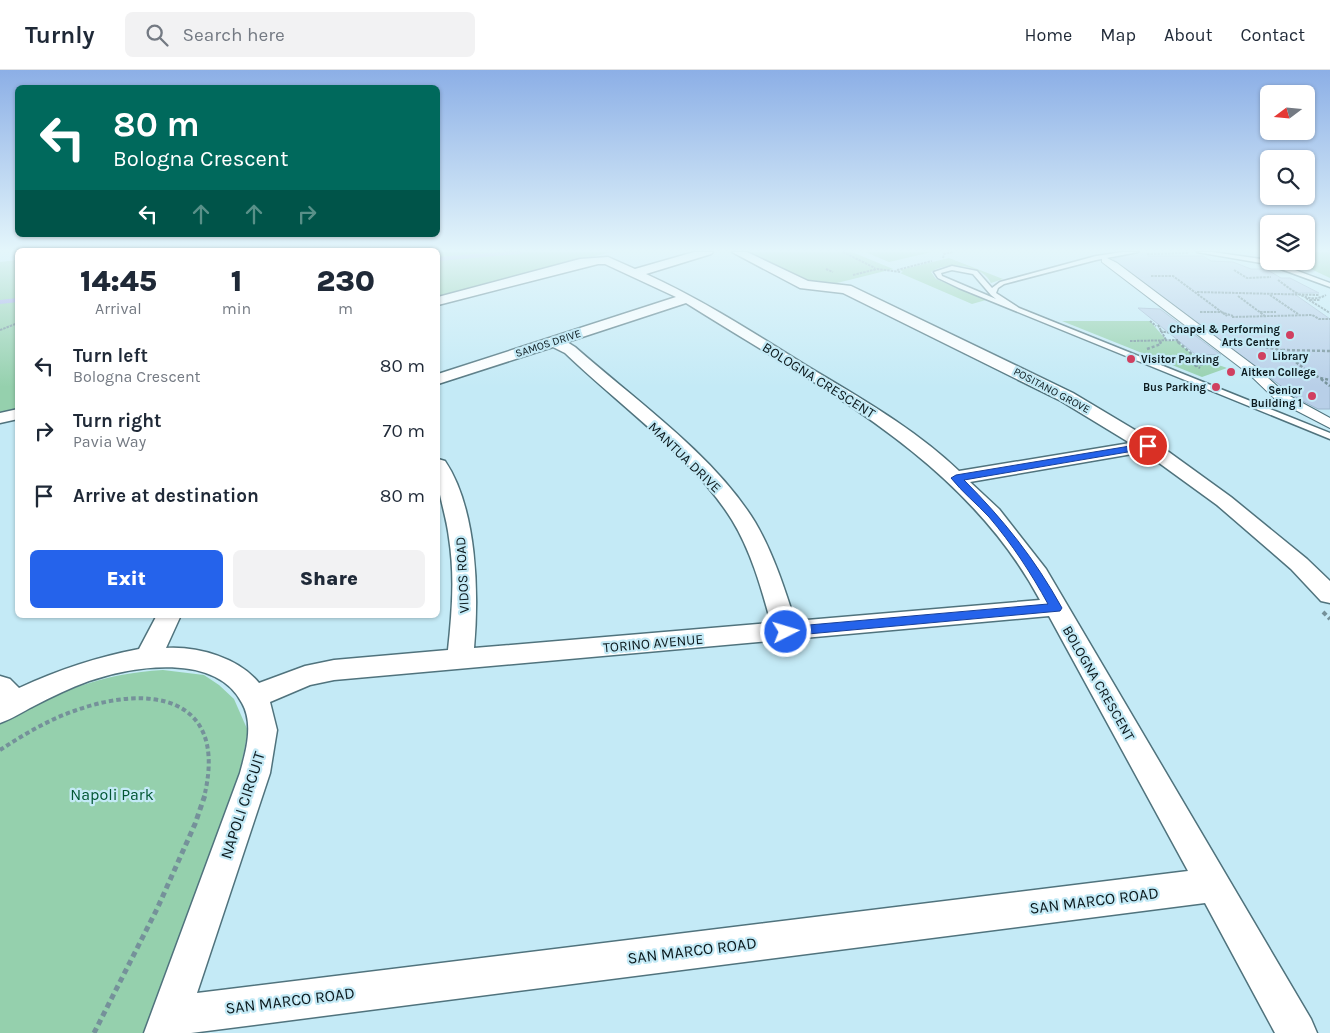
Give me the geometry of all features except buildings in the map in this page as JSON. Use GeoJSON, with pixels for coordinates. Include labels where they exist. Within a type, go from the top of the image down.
{"type":"FeatureCollection","features":[{"type":"Feature","properties":{"kind":"street","name":"BOLOGNA CRESCENT"},"geometry":{"type":"LineString","coordinates":[[440,300],[454,297]]}},
{"type":"Feature","properties":{"kind":"street","name":"POSITANO GROVE"},"geometry":{"type":"LineString","coordinates":[[862,297],[1043,384],[1148,446],[1224,501],[1261,531],[1330,595]]}},
{"type":"Feature","properties":{"kind":"street"},"geometry":{"type":"LineString","coordinates":[[1156,297],[1254,371],[1281,397],[1330,424]]}},
{"type":"Feature","properties":{"kind":"street","name":"BOLOGNA CRESCENT"},"geometry":{"type":"LineString","coordinates":[[688,298],[896,428],[956,478],[992,514],[1038,574],[1297,1033]]}},
{"type":"Feature","properties":{"kind":"street","name":"SAMOS DRIVE"},"geometry":{"type":"LineString","coordinates":[[440,378],[688,298]]}},
{"type":"Feature","properties":{"kind":"street","name":"MANTUA DRIVE"},"geometry":{"type":"LineString","coordinates":[[554,341],[570,350],[710,476],[734,507],[756,546],[770,581],[786,632]]}},
{"type":"Feature","properties":{"kind":"street"},"geometry":{"type":"LineString","coordinates":[[0,418],[15,415]]}},
{"type":"Feature","properties":{"kind":"street"},"geometry":{"type":"LineString","coordinates":[[956,478],[1148,446]]}},
{"type":"Feature","properties":{"kind":"street","name":"VIDOS ROAD"},"geometry":{"type":"LineString","coordinates":[[440,470],[456,513],[463,545],[464,618],[460,660]]}},
{"type":"Feature","properties":{"kind":"street","name":"TORINO AVENUE"},"geometry":{"type":"LineString","coordinates":[[255,697],[289,681],[322,671],[1056,608]]}},
{"type":"Feature","properties":{"kind":"street"},"geometry":{"type":"LineString","coordinates":[[147,659],[164,629],[168,618]]}},
{"type":"Feature","properties":{"kind":"street","name":"NAPOLI CIRCUIT"},"geometry":{"type":"LineString","coordinates":[[5,700],[77,674],[110,665],[147,659],[183,658],[222,668],[236,677],[255,697],[262,724],[261,747],[255,773],[167,1024]]}},
{"type":"Feature","properties":{"kind":"street","name":"SAN MARCO ROAD"},"geometry":{"type":"LineString","coordinates":[[167,1024],[1214,885]]}},
{"type":"Feature","properties":{"kind":"lane"},"geometry":{"type":"LineString","coordinates":[[989,297],[1330,436]]}},
{"type":"Feature","properties":{"kind":"lane"},"geometry":{"type":"LineString","coordinates":[[998,297],[1016,308]]}},
{"type":"Feature","properties":{"kind":"path"},"geometry":{"type":"LineString","coordinates":[[1204,297],[1225,313],[1233,316],[1312,314],[1330,321]]}},
{"type":"Feature","properties":{"kind":"path"},"geometry":{"type":"LineString","coordinates":[[1240,297],[1265,316]]}},
{"type":"Feature","properties":{"kind":"path"},"geometry":{"type":"LineString","coordinates":[[1273,297],[1298,315]]}},
{"type":"Feature","properties":{"kind":"path"},"geometry":{"type":"LineString","coordinates":[[1305,298],[1323,297]]}},
{"type":"Feature","properties":{"kind":"path"},"geometry":{"type":"LineString","coordinates":[[1305,298],[1330,313]]}},
{"type":"Feature","properties":{"kind":"path"},"geometry":{"type":"LineString","coordinates":[[1309,300],[1320,300]]}},
{"type":"Feature","properties":{"kind":"path"},"geometry":{"type":"LineString","coordinates":[[1259,312],[1276,312]]}},
{"type":"Feature","properties":{"kind":"path"},"geometry":{"type":"LineString","coordinates":[[1150,321],[1157,326],[1167,341]]}},
{"type":"Feature","properties":{"kind":"path"},"geometry":{"type":"LineString","coordinates":[[0,330],[15,324]]}},
{"type":"Feature","properties":{"kind":"path"},"geometry":{"type":"LineString","coordinates":[[1159,331],[1170,333]]}},
{"type":"Feature","properties":{"kind":"path"},"geometry":{"type":"LineString","coordinates":[[1126,341],[1178,340],[1194,356],[1214,363]]}},
{"type":"Feature","properties":{"kind":"path"},"geometry":{"type":"LineString","coordinates":[[1155,345],[1161,344],[1160,341]]}},
{"type":"Feature","properties":{"kind":"path"},"geometry":{"type":"LineString","coordinates":[[1257,342],[1265,347],[1281,350],[1330,351]]}},
{"type":"Feature","properties":{"kind":"path"},"geometry":{"type":"LineString","coordinates":[[1281,350],[1307,371],[1330,386]]}},
{"type":"Feature","properties":{"kind":"path"},"geometry":{"type":"LineString","coordinates":[[1190,368],[1235,357]]}},
{"type":"Feature","properties":{"kind":"path"},"geometry":{"type":"LineString","coordinates":[[1184,359],[1196,366]]}},
{"type":"Feature","properties":{"kind":"path"},"geometry":{"type":"LineString","coordinates":[[1254,371],[1307,371]]}},
{"type":"Feature","properties":{"kind":"path"},"geometry":{"type":"LineString","coordinates":[[1320,378],[1330,380]]}},
{"type":"Feature","properties":{"kind":"path"},"geometry":{"type":"LineString","coordinates":[[0,750],[30,731],[63,715],[120,700],[152,699],[174,704],[192,714],[205,730],[210,749],[210,770],[194,825],[148,930],[94,1033]]}},
{"type":"Feature","properties":{"kind":"green space"},"geometry":{"type":"Polygon","coordinates":[[[0,297],[15,297],[15,411],[0,415],[0,297]]]}},
{"type":"Feature","properties":{"kind":"green space"},"geometry":{"type":"Polygon","coordinates":[[[956,297],[979,297],[986,300],[972,304],[956,297]]]}},
{"type":"Feature","properties":{"kind":"green space"},"geometry":{"type":"Polygon","coordinates":[[[1062,321],[1150,321],[1167,341],[1177,341],[1194,356],[1227,368],[1202,377],[1062,321]]]}},
{"type":"Feature","properties":{"kind":"green space","name":"Napoli Park"},"geometry":{"type":"Polygon","coordinates":[[[163,670],[204,675],[219,685],[234,699],[248,731],[239,775],[146,1033],[0,1033],[0,724],[39,703],[78,686],[120,675],[163,670]]]}},
{"type":"Feature","properties":{"kind":"waterway"},"geometry":{"type":"LineString","coordinates":[[0,302],[15,300]]}},
{"type":"Feature","properties":{"kind":"place","name":"Chapel & Performing Arts Centre"},"geometry":{"type":"Point","coordinates":[1290,335]}},
{"type":"Feature","properties":{"kind":"place","name":"Library"},"geometry":{"type":"Point","coordinates":[1262,356]}},
{"type":"Feature","properties":{"kind":"place","name":"Visitor Parking"},"geometry":{"type":"Point","coordinates":[1131,359]}},
{"type":"Feature","properties":{"kind":"place","name":"Aitken College"},"geometry":{"type":"Point","coordinates":[1231,372]}},
{"type":"Feature","properties":{"kind":"place","name":"Bus Parking"},"geometry":{"type":"Point","coordinates":[1216,387]}},
{"type":"Feature","properties":{"kind":"place","name":"Senior Building 1"},"geometry":{"type":"Point","coordinates":[1312,396]}},
{"type":"Feature","properties":{"kind":"route"},"geometry":{"type":"LineString","coordinates":[[786,632],[1056,608],[1038,574],[1016,543],[992,514],[956,478],[1148,446]]}}]}
